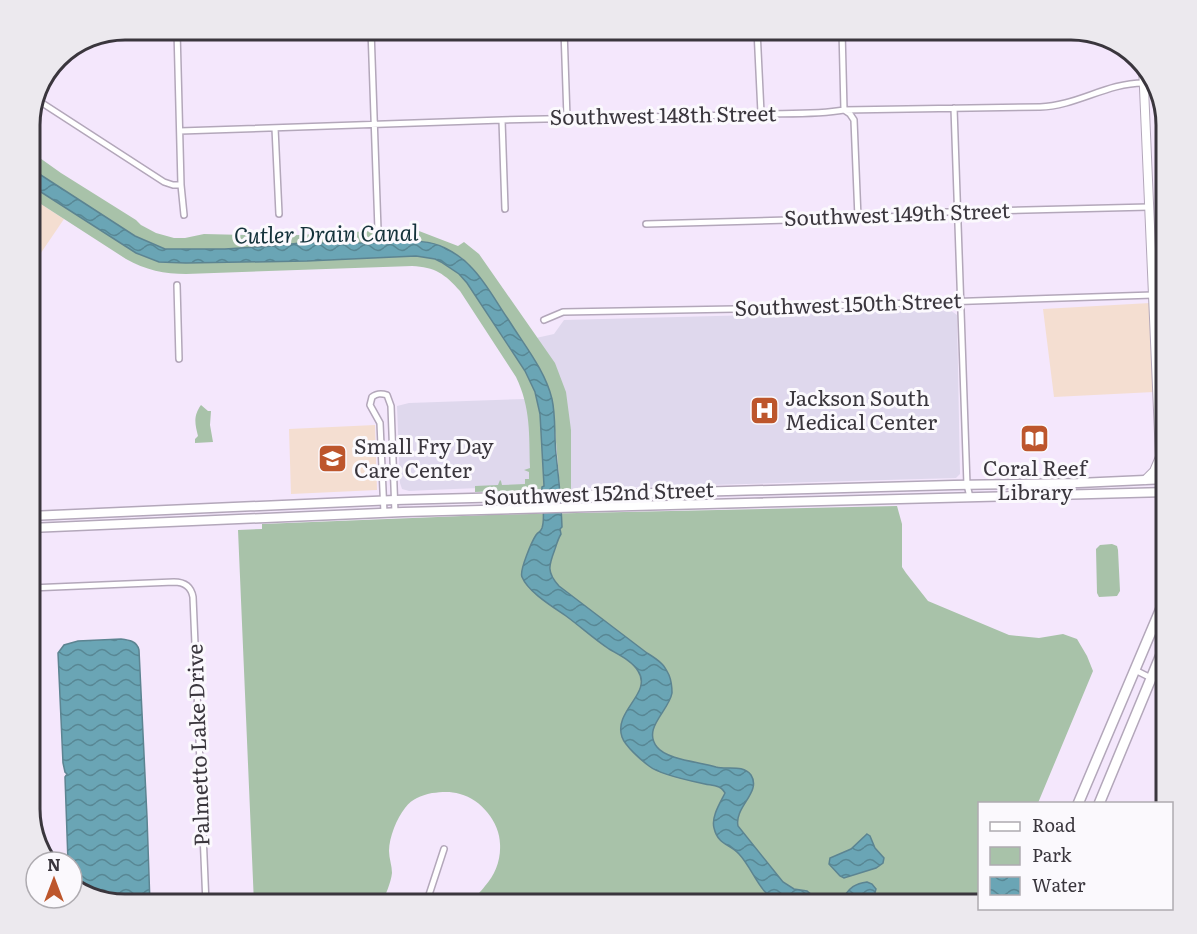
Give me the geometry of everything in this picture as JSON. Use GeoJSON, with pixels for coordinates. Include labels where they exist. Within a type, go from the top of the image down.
{"type":"FeatureCollection","features":[{"type":"Feature","properties":{"kind":"highway"},"geometry":{"type":"LineString","coordinates":[[1079,802],[1156,620]]}},
{"type":"Feature","properties":{"kind":"highway"},"geometry":{"type":"LineString","coordinates":[[1100,802],[1156,666]]}},
{"type":"Feature","properties":{"kind":"main road","name":"Southwest 152nd Street"},"geometry":{"type":"LineString","coordinates":[[41,516],[383,500],[1156,480]]}},
{"type":"Feature","properties":{"kind":"main road"},"geometry":{"type":"LineString","coordinates":[[1071,494],[1077,488],[1078,483]]}},
{"type":"Feature","properties":{"kind":"main road","name":"Southwest 152nd Street"},"geometry":{"type":"LineString","coordinates":[[41,528],[541,508],[1156,492]]}},
{"type":"Feature","properties":{"kind":"street"},"geometry":{"type":"LineString","coordinates":[[177,40],[181,185],[184,215]]}},
{"type":"Feature","properties":{"kind":"street"},"geometry":{"type":"LineString","coordinates":[[371,40],[378,230]]}},
{"type":"Feature","properties":{"kind":"street"},"geometry":{"type":"LineString","coordinates":[[564,40],[567,118]]}},
{"type":"Feature","properties":{"kind":"street"},"geometry":{"type":"LineString","coordinates":[[757,40],[761,113]]}},
{"type":"Feature","properties":{"kind":"street"},"geometry":{"type":"LineString","coordinates":[[842,40],[844,110],[854,120],[858,218]]}},
{"type":"Feature","properties":{"kind":"street"},"geometry":{"type":"LineString","coordinates":[[1143,83],[1156,364]]}},
{"type":"Feature","properties":{"kind":"street","name":"Southwest 148th Street"},"geometry":{"type":"LineString","coordinates":[[180,131],[567,118],[739,115],[867,109],[1053,106],[1114,88],[1143,83]]}},
{"type":"Feature","properties":{"kind":"street"},"geometry":{"type":"LineString","coordinates":[[43,104],[164,182],[181,185]]}},
{"type":"Feature","properties":{"kind":"street"},"geometry":{"type":"LineString","coordinates":[[954,108],[967,484],[970,497]]}},
{"type":"Feature","properties":{"kind":"street"},"geometry":{"type":"LineString","coordinates":[[502,120],[505,209]]}},
{"type":"Feature","properties":{"kind":"street"},"geometry":{"type":"LineString","coordinates":[[275,128],[279,214]]}},
{"type":"Feature","properties":{"kind":"street","name":"Southwest 149th Street"},"geometry":{"type":"LineString","coordinates":[[646,224],[910,216],[957,211],[1149,207]]}},
{"type":"Feature","properties":{"kind":"street"},"geometry":{"type":"LineString","coordinates":[[177,285],[179,359]]}},
{"type":"Feature","properties":{"kind":"street","name":"Southwest 150th Street"},"geometry":{"type":"LineString","coordinates":[[544,320],[563,312],[735,309],[1153,295]]}},
{"type":"Feature","properties":{"kind":"street"},"geometry":{"type":"LineString","coordinates":[[384,513],[380,423],[370,405],[372,397],[381,393],[387,396],[391,406],[395,513]]}},
{"type":"Feature","properties":{"kind":"street"},"geometry":{"type":"LineString","coordinates":[[1145,480],[1156,466]]}},
{"type":"Feature","properties":{"kind":"street","name":"Palmetto Lake Drive"},"geometry":{"type":"LineString","coordinates":[[41,588],[174,582],[188,586],[193,597],[206,894]]}},
{"type":"Feature","properties":{"kind":"street"},"geometry":{"type":"LineString","coordinates":[[1135,670],[1151,678]]}},
{"type":"Feature","properties":{"kind":"street"},"geometry":{"type":"LineString","coordinates":[[429,894],[444,849]]}},
{"type":"Feature","properties":{"kind":"shaded area"},"geometry":{"type":"Polygon","coordinates":[[[41,204],[64,219],[41,253],[41,204]]]}},
{"type":"Feature","properties":{"kind":"shaded area"},"geometry":{"type":"Polygon","coordinates":[[[1150,303],[1154,392],[1054,397],[1043,309],[1150,303]]]}},
{"type":"Feature","properties":{"kind":"shaded area","name":"Jackson South Medical Center"},"geometry":{"type":"Polygon","coordinates":[[[950,310],[957,315],[960,474],[956,478],[571,489],[571,430],[536,338],[554,334],[564,320],[950,310]]]}},
{"type":"Feature","properties":{"kind":"shaded area"},"geometry":{"type":"Polygon","coordinates":[[[525,399],[530,422],[531,486],[409,491],[402,489],[397,406],[409,403],[525,399]]]}},
{"type":"Feature","properties":{"kind":"shaded area","name":"Small Fry Day Care Center"},"geometry":{"type":"Polygon","coordinates":[[[375,425],[377,490],[291,494],[289,429],[375,425]]]}},
{"type":"Feature","properties":{"kind":"green space"},"geometry":{"type":"Polygon","coordinates":[[[41,159],[141,225],[156,233],[174,238],[204,234],[280,236],[390,230],[419,231],[458,246],[464,242],[479,254],[555,363],[566,392],[571,430],[571,489],[560,489],[553,407],[544,377],[482,280],[462,258],[442,246],[426,242],[396,242],[388,239],[380,243],[301,243],[225,249],[165,249],[135,236],[41,175],[41,159]]]}},
{"type":"Feature","properties":{"kind":"green space"},"geometry":{"type":"Polygon","coordinates":[[[41,192],[136,253],[159,262],[307,261],[416,256],[441,262],[459,274],[467,283],[525,371],[535,392],[540,414],[544,486],[536,490],[475,492],[475,486],[498,485],[500,480],[502,485],[525,484],[525,479],[529,479],[529,472],[524,470],[530,468],[527,411],[516,377],[460,291],[439,272],[412,266],[186,274],[155,271],[126,259],[41,204],[41,192]]]}},
{"type":"Feature","properties":{"kind":"green space"},"geometry":{"type":"Polygon","coordinates":[[[201,405],[211,411],[210,425],[213,442],[195,443],[198,436],[196,416],[201,405]]]}},
{"type":"Feature","properties":{"kind":"green space"},"geometry":{"type":"Polygon","coordinates":[[[897,506],[902,524],[902,567],[928,601],[1009,635],[1039,638],[1063,634],[1077,639],[1093,671],[1038,802],[978,802],[978,894],[478,894],[489,882],[497,867],[500,850],[497,828],[488,813],[475,801],[456,793],[446,792],[432,793],[417,798],[399,817],[390,840],[389,854],[392,873],[386,894],[254,894],[238,530],[262,529],[262,524],[488,515],[897,506]]]}},
{"type":"Feature","properties":{"kind":"green space"},"geometry":{"type":"Polygon","coordinates":[[[1100,545],[1117,546],[1118,550],[1120,591],[1117,596],[1099,597],[1096,549],[1100,545]]]}},
{"type":"Feature","properties":{"kind":"water"},"geometry":{"type":"Polygon","coordinates":[[[41,175],[135,236],[165,249],[225,249],[300,243],[380,243],[388,239],[396,242],[415,241],[439,245],[465,261],[486,286],[533,358],[549,388],[554,413],[562,527],[550,564],[552,577],[559,586],[663,665],[670,677],[672,693],[654,726],[653,740],[657,747],[676,758],[720,768],[739,768],[748,772],[753,781],[753,787],[740,812],[738,826],[783,882],[794,889],[807,891],[811,894],[767,894],[739,854],[721,841],[716,834],[713,824],[716,810],[725,793],[722,789],[660,772],[649,766],[630,749],[622,737],[621,728],[627,710],[641,687],[638,671],[629,661],[603,645],[541,599],[525,583],[522,577],[524,563],[543,523],[542,487],[544,486],[540,414],[535,392],[525,371],[459,274],[435,259],[416,256],[186,263],[159,262],[136,253],[41,192],[41,175]]]}},
{"type":"Feature","properties":{"kind":"water"},"geometry":{"type":"Polygon","coordinates":[[[121,639],[135,643],[138,647],[150,894],[109,892],[84,882],[84,850],[68,850],[65,777],[67,774],[63,763],[58,653],[64,645],[78,641],[121,639]]]}},
{"type":"Feature","properties":{"kind":"water"},"geometry":{"type":"Polygon","coordinates":[[[867,834],[884,858],[883,863],[876,868],[844,878],[840,876],[829,864],[830,858],[851,849],[867,834]]]}},
{"type":"Feature","properties":{"kind":"water"},"geometry":{"type":"Polygon","coordinates":[[[867,882],[872,884],[876,889],[875,894],[846,894],[867,882]]]}},
{"type":"Feature","properties":{"kind":"place","name":"Jackson South Medical Center"},"geometry":{"type":"Point","coordinates":[764,411]}},
{"type":"Feature","properties":{"kind":"place","name":"Coral Reef Library"},"geometry":{"type":"Point","coordinates":[1035,438]}},
{"type":"Feature","properties":{"kind":"place","name":"Small Fry Day Care Center"},"geometry":{"type":"Point","coordinates":[333,459]}},
{"type":"Feature","properties":{"kind":"water label","name":"Cutler Drain Canal"},"geometry":{"type":"Point","coordinates":[326,234]}}]}
